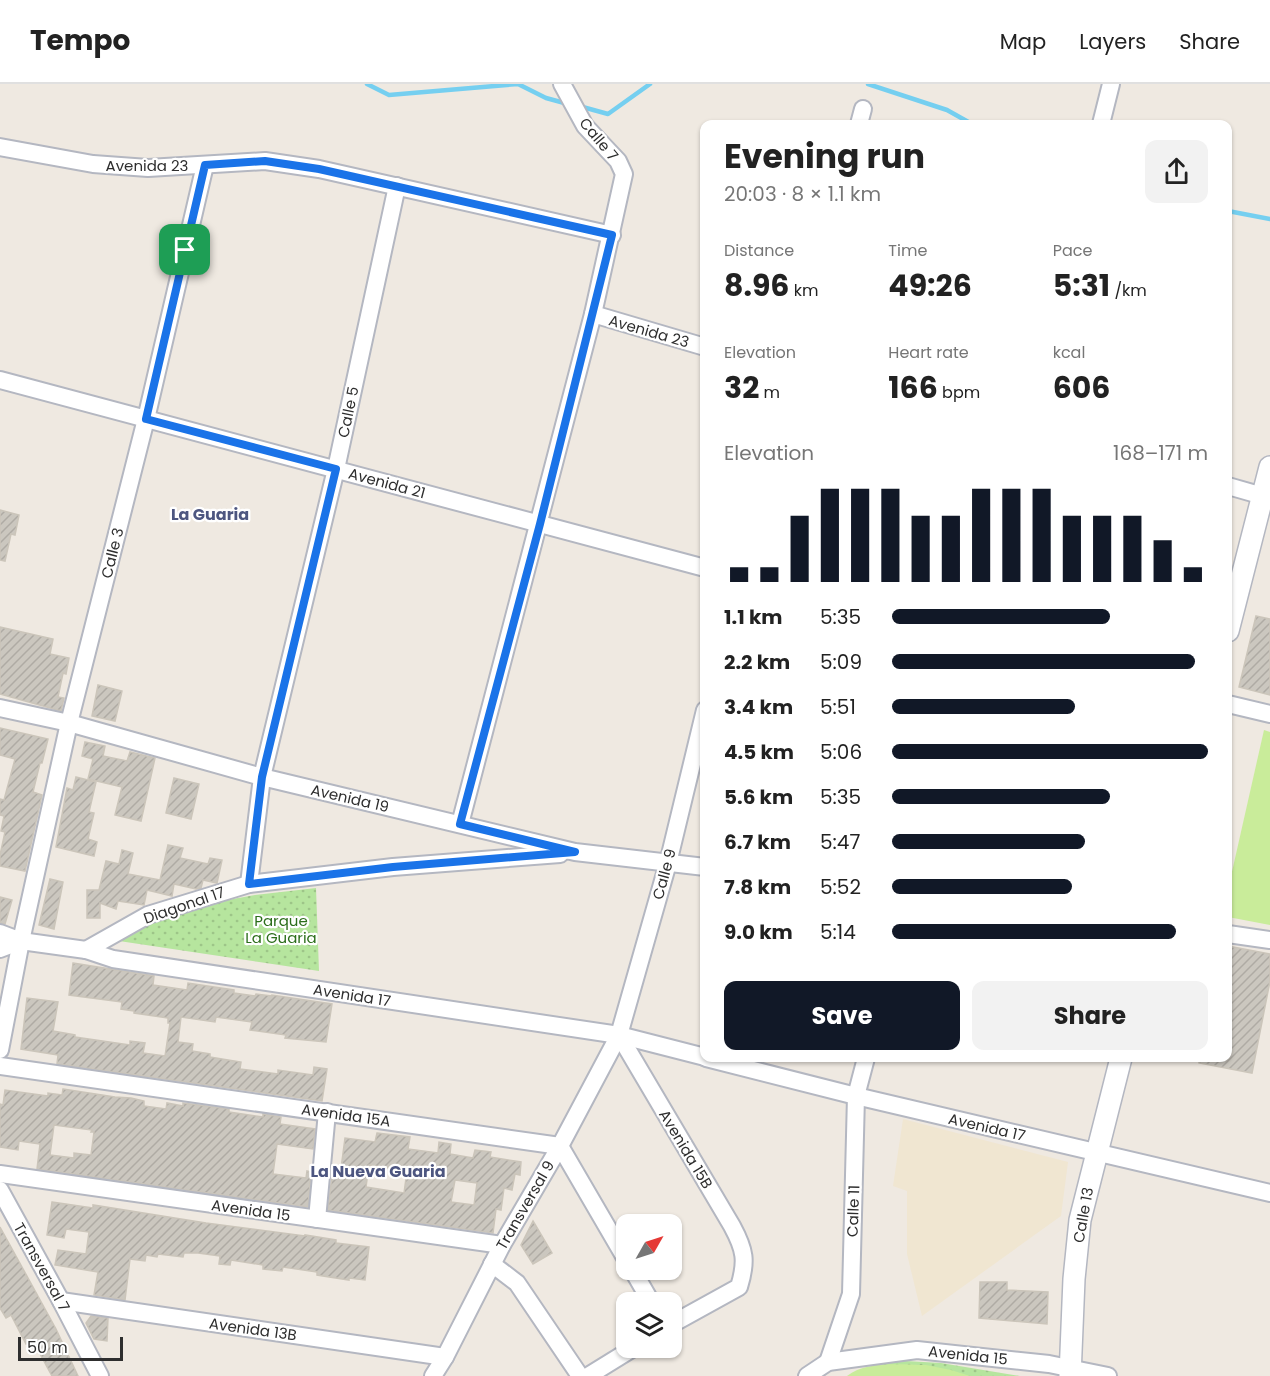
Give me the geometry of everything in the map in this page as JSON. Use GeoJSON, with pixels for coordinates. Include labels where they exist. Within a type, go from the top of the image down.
{"type":"FeatureCollection","features":[{"type":"Feature","properties":{"kind":"street"},"geometry":{"type":"LineString","coordinates":[[1102,120],[1111,84]]}},
{"type":"Feature","properties":{"kind":"street","name":"Calle 7"},"geometry":{"type":"LineString","coordinates":[[460,824],[593,315],[624,174],[618,161],[585,126],[563,87]]}},
{"type":"Feature","properties":{"kind":"street","name":"Avenida 23"},"geometry":{"type":"LineString","coordinates":[[0,147],[93,164],[148,168],[265,161],[319,169],[612,235]]}},
{"type":"Feature","properties":{"kind":"street","name":"Calle 3"},"geometry":{"type":"LineString","coordinates":[[21,941],[69,723],[146,419],[205,165]]}},
{"type":"Feature","properties":{"kind":"street","name":"Calle 5"},"geometry":{"type":"LineString","coordinates":[[249,884],[262,777],[336,469],[397,186]]}},
{"type":"Feature","properties":{"kind":"street","name":"Avenida 23"},"geometry":{"type":"LineString","coordinates":[[593,315],[700,346]]}},
{"type":"Feature","properties":{"kind":"street","name":"Avenida 21"},"geometry":{"type":"LineString","coordinates":[[0,380],[700,567]]}},
{"type":"Feature","properties":{"kind":"street"},"geometry":{"type":"LineString","coordinates":[[1232,617],[1267,497],[1270,467]]}},
{"type":"Feature","properties":{"kind":"street"},"geometry":{"type":"LineString","coordinates":[[1232,487],[1267,497]]}},
{"type":"Feature","properties":{"kind":"street"},"geometry":{"type":"LineString","coordinates":[[1232,705],[1270,714]]}},
{"type":"Feature","properties":{"kind":"street","name":"Avenida 19"},"geometry":{"type":"LineString","coordinates":[[0,708],[69,723],[262,777],[575,852],[700,866]]}},
{"type":"Feature","properties":{"kind":"street","name":"Calle 9"},"geometry":{"type":"LineString","coordinates":[[619,1035],[668,863],[700,731]]}},
{"type":"Feature","properties":{"kind":"street","name":"Diagonal 17"},"geometry":{"type":"LineString","coordinates":[[86,950],[148,915],[249,884],[393,867],[575,852]]}},
{"type":"Feature","properties":{"kind":"street","name":"Avenida 17"},"geometry":{"type":"LineString","coordinates":[[0,933],[21,941],[86,950],[113,959],[619,1035],[700,1056]]}},
{"type":"Feature","properties":{"kind":"street"},"geometry":{"type":"LineString","coordinates":[[1232,935],[1270,940]]}},
{"type":"Feature","properties":{"kind":"street"},"geometry":{"type":"LineString","coordinates":[[0,949],[21,941]]}},
{"type":"Feature","properties":{"kind":"street"},"geometry":{"type":"LineString","coordinates":[[0,1050],[21,941]]}},
{"type":"Feature","properties":{"kind":"street","name":"Transversal 9"},"geometry":{"type":"LineString","coordinates":[[440,1368],[502,1245],[560,1146],[619,1035]]}},
{"type":"Feature","properties":{"kind":"street","name":"Avenida 15B"},"geometry":{"type":"LineString","coordinates":[[619,1035],[739,1238],[745,1265],[739,1287],[682,1318]]}},
{"type":"Feature","properties":{"kind":"street","name":"Avenida 17"},"geometry":{"type":"LineString","coordinates":[[724,1062],[856,1096],[1270,1193]]}},
{"type":"Feature","properties":{"kind":"street","name":"Calle 11"},"geometry":{"type":"LineString","coordinates":[[828,1362],[851,1294],[856,1096],[865,1062]]}},
{"type":"Feature","properties":{"kind":"street","name":"Calle 13"},"geometry":{"type":"LineString","coordinates":[[1070,1372],[1074,1279],[1080,1220],[1120,1062]]}},
{"type":"Feature","properties":{"kind":"street","name":"Avenida 15A"},"geometry":{"type":"LineString","coordinates":[[0,1065],[560,1146]]}},
{"type":"Feature","properties":{"kind":"street"},"geometry":{"type":"LineString","coordinates":[[317,1219],[327,1112]]}},
{"type":"Feature","properties":{"kind":"street"},"geometry":{"type":"LineString","coordinates":[[560,1146],[616,1242]]}},
{"type":"Feature","properties":{"kind":"street","name":"Avenida 15"},"geometry":{"type":"LineString","coordinates":[[0,1174],[502,1245]]}},
{"type":"Feature","properties":{"kind":"street","name":"Transversal 7"},"geometry":{"type":"LineString","coordinates":[[0,1190],[100,1376]]}},
{"type":"Feature","properties":{"kind":"street"},"geometry":{"type":"LineString","coordinates":[[492,1264],[517,1283],[580,1376]]}},
{"type":"Feature","properties":{"kind":"street","name":"Avenida 13B"},"geometry":{"type":"LineString","coordinates":[[61,1301],[440,1368]]}},
{"type":"Feature","properties":{"kind":"street","name":"Avenida 15"},"geometry":{"type":"LineString","coordinates":[[828,1362],[917,1350],[1108,1376]]}},
{"type":"Feature","properties":{"kind":"street"},"geometry":{"type":"LineString","coordinates":[[588,1376],[617,1358]]}},
{"type":"Feature","properties":{"kind":"street"},"geometry":{"type":"LineString","coordinates":[[807,1376],[828,1362]]}},
{"type":"Feature","properties":{"kind":"shaded area"},"geometry":{"type":"Polygon","coordinates":[[[903,1119],[1068,1162],[1061,1216],[922,1316],[907,1254],[907,1191],[893,1186],[903,1119]]]}},
{"type":"Feature","properties":{"kind":"green space"},"geometry":{"type":"Polygon","coordinates":[[[1264,730],[1270,732],[1270,925],[1232,918],[1232,872],[1264,730]]]}},
{"type":"Feature","properties":{"kind":"green space","name":"Parque La Guaria"},"geometry":{"type":"Polygon","coordinates":[[[316,888],[319,971],[119,941],[123,935],[151,923],[206,904],[255,895],[316,888]]]}},
{"type":"Feature","properties":{"kind":"green space"},"geometry":{"type":"Polygon","coordinates":[[[888,1360],[941,1363],[1020,1376],[850,1376],[888,1360]]]}},
{"type":"Feature","properties":{"kind":"green space"},"geometry":{"type":"Polygon","coordinates":[[[874,1365],[926,1365],[970,1376],[847,1376],[874,1365]]]}},
{"type":"Feature","properties":{"kind":"building"},"geometry":{"type":"Polygon","coordinates":[[[0,510],[19,515],[15,535],[11,534],[5,561],[0,560],[0,510]]]}},
{"type":"Feature","properties":{"kind":"building"},"geometry":{"type":"Polygon","coordinates":[[[1256,616],[1270,619],[1270,695],[1239,687],[1256,616]]]}},
{"type":"Feature","properties":{"kind":"building"},"geometry":{"type":"Polygon","coordinates":[[[0,627],[53,639],[50,654],[69,658],[58,697],[64,698],[61,711],[0,694],[0,627]]]}},
{"type":"Feature","properties":{"kind":"building"},"geometry":{"type":"Polygon","coordinates":[[[98,685],[122,691],[115,721],[92,716],[98,685]]]}},
{"type":"Feature","properties":{"kind":"building"},"geometry":{"type":"Polygon","coordinates":[[[0,728],[48,739],[33,792],[42,795],[25,871],[0,866],[5,832],[1,831],[4,816],[0,815],[0,799],[4,800],[15,759],[0,755],[0,728]]]}},
{"type":"Feature","properties":{"kind":"building"},"geometry":{"type":"Polygon","coordinates":[[[85,742],[105,746],[103,756],[127,761],[130,752],[155,758],[141,821],[115,815],[122,787],[88,779],[93,759],[82,756],[85,742]]]}},
{"type":"Feature","properties":{"kind":"building"},"geometry":{"type":"Polygon","coordinates":[[[76,777],[96,782],[89,812],[94,813],[88,839],[97,842],[94,856],[56,847],[67,788],[73,790],[76,777]]]}},
{"type":"Feature","properties":{"kind":"building"},"geometry":{"type":"Polygon","coordinates":[[[174,778],[199,784],[191,819],[166,813],[174,778]]]}},
{"type":"Feature","properties":{"kind":"building"},"geometry":{"type":"Polygon","coordinates":[[[168,845],[183,848],[180,858],[208,864],[210,858],[222,860],[217,883],[203,880],[201,888],[196,889],[174,884],[172,896],[147,890],[144,905],[118,901],[116,909],[100,903],[100,918],[87,918],[87,890],[99,890],[106,861],[119,864],[122,850],[133,853],[128,874],[160,880],[168,845]]]}},
{"type":"Feature","properties":{"kind":"building"},"geometry":{"type":"Polygon","coordinates":[[[50,879],[63,882],[54,929],[39,925],[50,879]]]}},
{"type":"Feature","properties":{"kind":"building"},"geometry":{"type":"Polygon","coordinates":[[[0,897],[12,900],[5,924],[0,923],[0,897]]]}},
{"type":"Feature","properties":{"kind":"building"},"geometry":{"type":"Polygon","coordinates":[[[1232,947],[1270,954],[1270,981],[1252,1073],[1199,1063],[1232,1062],[1232,947]]]}},
{"type":"Feature","properties":{"kind":"building"},"geometry":{"type":"Polygon","coordinates":[[[73,963],[154,976],[153,985],[187,990],[188,983],[234,990],[234,993],[255,996],[256,994],[272,995],[332,1004],[326,1042],[285,1038],[286,1035],[250,1030],[252,1022],[216,1017],[215,1022],[181,1017],[178,1042],[193,1044],[192,1051],[210,1054],[210,1057],[241,1062],[240,1069],[278,1074],[278,1070],[313,1075],[314,1067],[327,1069],[322,1101],[57,1064],[58,1055],[21,1049],[27,998],[58,1002],[53,1031],[75,1035],[75,1037],[130,1045],[130,1041],[145,1043],[143,1053],[165,1056],[170,1023],[168,1023],[168,1018],[121,1009],[122,1002],[69,995],[73,963]]]}},
{"type":"Feature","properties":{"kind":"building"},"geometry":{"type":"Polygon","coordinates":[[[63,1089],[131,1098],[144,1101],[144,1106],[166,1109],[167,1103],[183,1106],[183,1103],[229,1109],[229,1112],[281,1117],[280,1124],[315,1129],[313,1149],[277,1144],[273,1174],[306,1178],[307,1171],[311,1172],[308,1207],[37,1169],[40,1144],[19,1141],[18,1150],[0,1147],[0,1104],[3,1105],[5,1090],[48,1096],[48,1093],[62,1095],[63,1089]],[[54,1125],[50,1155],[74,1158],[74,1153],[91,1155],[94,1132],[91,1132],[92,1130],[54,1125]]]}},
{"type":"Feature","properties":{"kind":"building"},"geometry":{"type":"Polygon","coordinates":[[[377,1133],[410,1137],[408,1149],[438,1153],[439,1142],[451,1144],[450,1154],[473,1158],[475,1150],[491,1152],[490,1157],[521,1162],[520,1175],[515,1174],[512,1190],[504,1188],[501,1210],[496,1209],[493,1233],[328,1210],[332,1175],[340,1176],[345,1138],[375,1142],[377,1133]],[[369,1165],[366,1187],[404,1193],[407,1171],[369,1165]],[[455,1180],[451,1202],[474,1205],[477,1183],[455,1180]]]}},
{"type":"Feature","properties":{"kind":"building"},"geometry":{"type":"Polygon","coordinates":[[[52,1202],[93,1208],[93,1205],[206,1223],[305,1235],[336,1240],[336,1243],[369,1247],[365,1280],[317,1275],[317,1272],[283,1267],[282,1271],[263,1269],[263,1265],[231,1260],[230,1265],[219,1264],[220,1256],[198,1253],[184,1253],[183,1257],[158,1254],[157,1257],[146,1255],[145,1261],[130,1259],[125,1300],[94,1295],[98,1272],[55,1265],[58,1250],[86,1254],[89,1232],[66,1229],[64,1238],[47,1235],[52,1202]]]}},
{"type":"Feature","properties":{"kind":"building"},"geometry":{"type":"Polygon","coordinates":[[[533,1221],[552,1253],[533,1264],[521,1245],[533,1221]]]}},
{"type":"Feature","properties":{"kind":"building"},"geometry":{"type":"Polygon","coordinates":[[[0,1227],[56,1329],[78,1376],[52,1376],[33,1341],[26,1344],[11,1315],[6,1318],[0,1308],[0,1227]]]}},
{"type":"Feature","properties":{"kind":"building"},"geometry":{"type":"Polygon","coordinates":[[[980,1282],[1007,1282],[1007,1290],[1048,1292],[1047,1324],[979,1318],[980,1282]]]}},
{"type":"Feature","properties":{"kind":"building"},"geometry":{"type":"Polygon","coordinates":[[[91,1316],[108,1318],[107,1341],[94,1339],[86,1323],[91,1316]]]}},
{"type":"Feature","properties":{"kind":"waterway"},"geometry":{"type":"LineString","coordinates":[[367,84],[389,95],[518,84],[546,98],[568,104]]}},
{"type":"Feature","properties":{"kind":"waterway"},"geometry":{"type":"LineString","coordinates":[[579,106],[608,114],[650,84]]}},
{"type":"Feature","properties":{"kind":"waterway"},"geometry":{"type":"LineString","coordinates":[[868,84],[947,110],[965,120]]}},
{"type":"Feature","properties":{"kind":"waterway"},"geometry":{"type":"LineString","coordinates":[[1232,212],[1270,219]]}},
{"type":"Feature","properties":{"kind":"district","name":"La Guaria"},"geometry":{"type":"Point","coordinates":[210,514]}},
{"type":"Feature","properties":{"kind":"district","name":"La Nueva Guaria"},"geometry":{"type":"Point","coordinates":[378,1171]}},
{"type":"Feature","properties":{"kind":"route"},"geometry":{"type":"LineString","coordinates":[[265,161],[319,169],[612,235],[540,524],[460,824],[575,852],[393,867],[249,884],[262,777],[336,469],[146,419],[185,250],[205,165],[265,161]]}}]}
